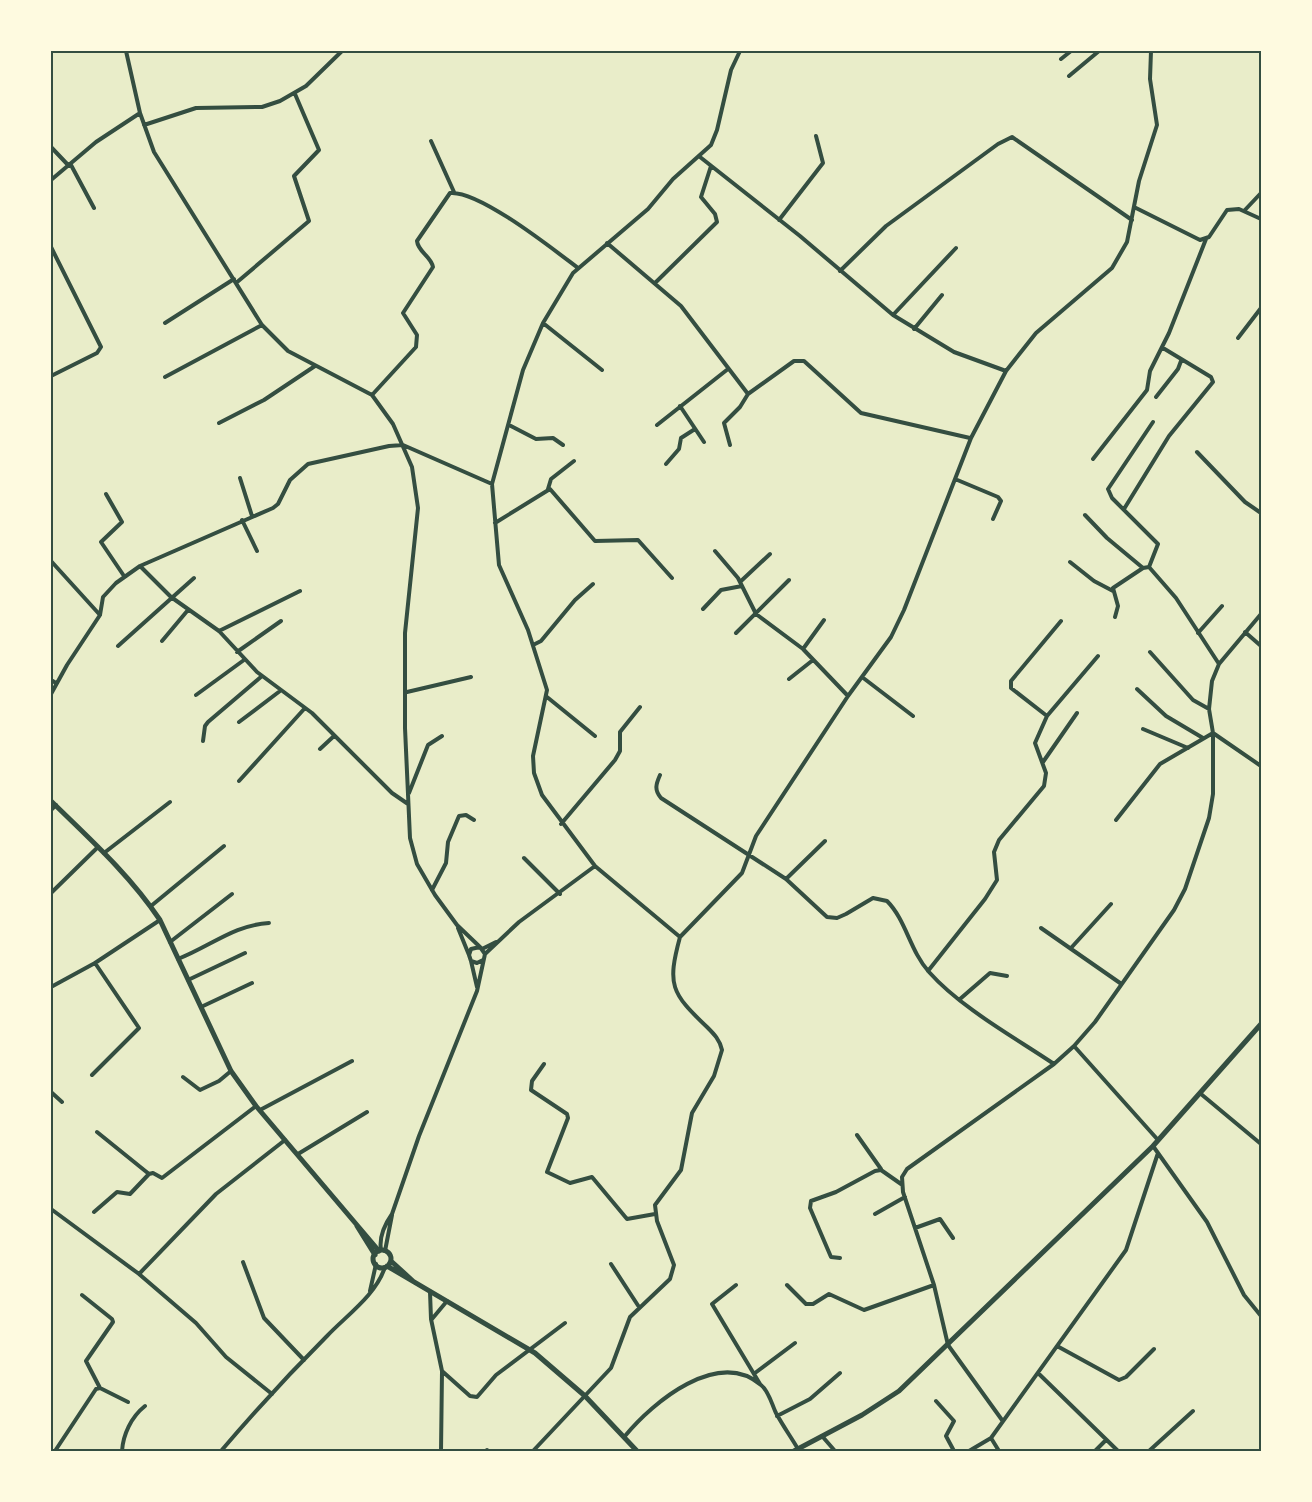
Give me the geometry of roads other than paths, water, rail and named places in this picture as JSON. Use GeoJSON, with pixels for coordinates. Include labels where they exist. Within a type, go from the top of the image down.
{"type":"FeatureCollection","features":[{"type":"Feature","properties":{"kind":"main road"},"geometry":{"type":"LineString","coordinates":[[53,805],[99,847],[151,906],[160,920],[231,1071],[258,1108],[357,1226],[364,1230],[380,1252],[391,1256],[388,1265]]}},
{"type":"Feature","properties":{"kind":"main road"},"geometry":{"type":"LineString","coordinates":[[796,1450],[862,1415],[899,1391],[1153,1146],[1261,1024]]}},
{"type":"Feature","properties":{"kind":"main road"},"geometry":{"type":"LineString","coordinates":[[380,1252],[376,1264],[388,1265],[529,1350],[585,1396],[638,1451]]}},
{"type":"Feature","properties":{"kind":"street"},"geometry":{"type":"LineString","coordinates":[[126,51],[140,113],[154,152],[262,325],[288,351],[372,395],[393,424],[412,467],[418,508],[405,633],[410,838],[417,864],[432,890],[457,925],[485,954]]}},
{"type":"Feature","properties":{"kind":"street"},"geometry":{"type":"LineString","coordinates":[[144,125],[196,108],[262,107],[295,94],[316,78],[342,51]]}},
{"type":"Feature","properties":{"kind":"street"},"geometry":{"type":"LineString","coordinates":[[680,937],[595,866],[561,824],[542,795],[532,766],[535,737],[548,697],[533,645],[501,570],[492,484],[526,360],[543,323],[567,281],[578,268],[648,209],[673,179],[711,145],[717,130],[727,82],[740,51]]}},
{"type":"Feature","properties":{"kind":"street"},"geometry":{"type":"LineString","coordinates":[[1061,58],[1071,51]]}},
{"type":"Feature","properties":{"kind":"street"},"geometry":{"type":"LineString","coordinates":[[1069,76],[1098,51]]}},
{"type":"Feature","properties":{"kind":"street"},"geometry":{"type":"LineString","coordinates":[[533,1451],[611,1368],[626,1326],[639,1306],[664,1285],[673,1273],[672,1256],[655,1214],[655,1205],[681,1170],[692,1113],[714,1076],[722,1050],[714,1034],[675,993],[672,976],[680,937],[742,873],[756,836],[848,696],[899,624],[971,438],[1006,371],[1036,333],[1112,268],[1127,242],[1139,181],[1157,125],[1150,79],[1151,51]]}},
{"type":"Feature","properties":{"kind":"street"},"geometry":{"type":"LineString","coordinates":[[165,323],[235,281],[309,221],[294,176],[319,150],[295,94]]}},
{"type":"Feature","properties":{"kind":"street"},"geometry":{"type":"LineString","coordinates":[[51,180],[96,142],[140,113]]}},
{"type":"Feature","properties":{"kind":"street"},"geometry":{"type":"LineString","coordinates":[[779,220],[823,163],[816,136]]}},
{"type":"Feature","properties":{"kind":"street"},"geometry":{"type":"LineString","coordinates":[[840,271],[886,226],[998,144],[1012,137],[1132,220]]}},
{"type":"Feature","properties":{"kind":"street"},"geometry":{"type":"LineString","coordinates":[[431,141],[454,192],[483,203],[523,227],[578,268]]}},
{"type":"Feature","properties":{"kind":"street"},"geometry":{"type":"LineString","coordinates":[[51,147],[70,166],[94,208]]}},
{"type":"Feature","properties":{"kind":"street"},"geometry":{"type":"LineString","coordinates":[[51,158],[56,154]]}},
{"type":"Feature","properties":{"kind":"street"},"geometry":{"type":"LineString","coordinates":[[700,157],[893,315],[954,352],[1006,371]]}},
{"type":"Feature","properties":{"kind":"street"},"geometry":{"type":"LineString","coordinates":[[655,283],[717,222],[715,214],[701,197],[711,166]]}},
{"type":"Feature","properties":{"kind":"street"},"geometry":{"type":"LineString","coordinates":[[372,395],[416,347],[417,335],[403,313],[433,267],[417,241],[450,193],[454,192]]}},
{"type":"Feature","properties":{"kind":"street"},"geometry":{"type":"LineString","coordinates":[[1244,211],[1261,193]]}},
{"type":"Feature","properties":{"kind":"street"},"geometry":{"type":"LineString","coordinates":[[1134,207],[1200,240],[1206,239]]}},
{"type":"Feature","properties":{"kind":"street"},"geometry":{"type":"LineString","coordinates":[[1093,459],[1143,397],[1150,371],[1163,348],[1206,239],[1227,210],[1244,211],[1261,219]]}},
{"type":"Feature","properties":{"kind":"street"},"geometry":{"type":"LineString","coordinates":[[607,243],[681,306],[748,394]]}},
{"type":"Feature","properties":{"kind":"street"},"geometry":{"type":"LineString","coordinates":[[51,247],[101,347],[97,353],[51,376]]}},
{"type":"Feature","properties":{"kind":"street"},"geometry":{"type":"LineString","coordinates":[[893,315],[956,248]]}},
{"type":"Feature","properties":{"kind":"street"},"geometry":{"type":"LineString","coordinates":[[914,329],[942,295]]}},
{"type":"Feature","properties":{"kind":"street"},"geometry":{"type":"LineString","coordinates":[[1238,338],[1261,308]]}},
{"type":"Feature","properties":{"kind":"street"},"geometry":{"type":"LineString","coordinates":[[543,323],[602,370]]}},
{"type":"Feature","properties":{"kind":"street"},"geometry":{"type":"LineString","coordinates":[[165,377],[262,325]]}},
{"type":"Feature","properties":{"kind":"street"},"geometry":{"type":"LineString","coordinates":[[1124,509],[1169,436],[1213,382],[1211,377],[1181,361],[1163,348]]}},
{"type":"Feature","properties":{"kind":"street"},"geometry":{"type":"LineString","coordinates":[[730,445],[724,423],[736,412],[748,394],[794,361],[804,361],[861,413],[971,438]]}},
{"type":"Feature","properties":{"kind":"street"},"geometry":{"type":"LineString","coordinates":[[1156,398],[1178,369],[1181,361]]}},
{"type":"Feature","properties":{"kind":"street"},"geometry":{"type":"LineString","coordinates":[[219,423],[264,400],[316,366]]}},
{"type":"Feature","properties":{"kind":"street"},"geometry":{"type":"LineString","coordinates":[[657,425],[728,369]]}},
{"type":"Feature","properties":{"kind":"street"},"geometry":{"type":"LineString","coordinates":[[680,406],[704,442]]}},
{"type":"Feature","properties":{"kind":"street"},"geometry":{"type":"LineString","coordinates":[[1113,591],[1115,586],[1146,567],[1158,544],[1110,496],[1109,486],[1153,422]]}},
{"type":"Feature","properties":{"kind":"street"},"geometry":{"type":"LineString","coordinates":[[508,425],[536,439],[553,438],[562,445]]}},
{"type":"Feature","properties":{"kind":"street"},"geometry":{"type":"LineString","coordinates":[[666,464],[680,449],[681,438],[695,429]]}},
{"type":"Feature","properties":{"kind":"street"},"geometry":{"type":"LineString","coordinates":[[51,694],[100,615],[103,597],[124,576],[140,566],[278,504],[290,480],[308,464],[341,455],[403,445],[492,484]]}},
{"type":"Feature","properties":{"kind":"street"},"geometry":{"type":"LineString","coordinates":[[1197,452],[1245,502],[1261,513]]}},
{"type":"Feature","properties":{"kind":"street"},"geometry":{"type":"LineString","coordinates":[[495,523],[548,489],[552,479],[574,460]]}},
{"type":"Feature","properties":{"kind":"street"},"geometry":{"type":"LineString","coordinates":[[240,478],[252,516]]}},
{"type":"Feature","properties":{"kind":"street"},"geometry":{"type":"LineString","coordinates":[[955,479],[998,497],[1001,501],[993,519]]}},
{"type":"Feature","properties":{"kind":"street"},"geometry":{"type":"LineString","coordinates":[[548,489],[552,490],[595,541],[638,540],[672,578]]}},
{"type":"Feature","properties":{"kind":"street"},"geometry":{"type":"LineString","coordinates":[[106,494],[122,522],[101,542],[124,576]]}},
{"type":"Feature","properties":{"kind":"street"},"geometry":{"type":"LineString","coordinates":[[1085,515],[1107,538],[1146,567],[1176,598],[1219,664]]}},
{"type":"Feature","properties":{"kind":"street"},"geometry":{"type":"LineString","coordinates":[[242,520],[257,551]]}},
{"type":"Feature","properties":{"kind":"street"},"geometry":{"type":"LineString","coordinates":[[714,551],[728,564],[756,614],[803,649],[848,696]]}},
{"type":"Feature","properties":{"kind":"street"},"geometry":{"type":"LineString","coordinates":[[703,609],[721,590],[741,584],[770,554]]}},
{"type":"Feature","properties":{"kind":"street"},"geometry":{"type":"LineString","coordinates":[[51,561],[100,615]]}},
{"type":"Feature","properties":{"kind":"street"},"geometry":{"type":"LineString","coordinates":[[1070,562],[1094,581],[1113,591],[1118,606],[1114,617]]}},
{"type":"Feature","properties":{"kind":"street"},"geometry":{"type":"LineString","coordinates":[[140,566],[171,597],[219,631],[244,660],[280,691],[305,708],[392,793],[408,804]]}},
{"type":"Feature","properties":{"kind":"street"},"geometry":{"type":"LineString","coordinates":[[118,646],[194,578]]}},
{"type":"Feature","properties":{"kind":"street"},"geometry":{"type":"LineString","coordinates":[[736,633],[789,580]]}},
{"type":"Feature","properties":{"kind":"street"},"geometry":{"type":"LineString","coordinates":[[533,645],[541,641],[583,591],[593,584]]}},
{"type":"Feature","properties":{"kind":"street"},"geometry":{"type":"LineString","coordinates":[[219,631],[300,591]]}},
{"type":"Feature","properties":{"kind":"street"},"geometry":{"type":"LineString","coordinates":[[1198,633],[1222,606]]}},
{"type":"Feature","properties":{"kind":"street"},"geometry":{"type":"LineString","coordinates":[[162,641],[188,610]]}},
{"type":"Feature","properties":{"kind":"street"},"geometry":{"type":"LineString","coordinates":[[1002,1420],[948,1345],[934,1285],[904,1197],[902,1177],[907,1169],[1054,1064],[1074,1046],[1095,1022],[1120,983],[1174,910],[1195,865],[1213,794],[1213,733],[1209,693],[1219,664],[1261,614]]}},
{"type":"Feature","properties":{"kind":"street"},"geometry":{"type":"LineString","coordinates":[[803,649],[824,620]]}},
{"type":"Feature","properties":{"kind":"street"},"geometry":{"type":"LineString","coordinates":[[237,652],[281,621]]}},
{"type":"Feature","properties":{"kind":"street"},"geometry":{"type":"LineString","coordinates":[[1047,716],[1011,688],[1011,681],[1061,621]]}},
{"type":"Feature","properties":{"kind":"street"},"geometry":{"type":"LineString","coordinates":[[1245,632],[1261,646]]}},
{"type":"Feature","properties":{"kind":"street"},"geometry":{"type":"LineString","coordinates":[[1150,652],[1193,700],[1209,709]]}},
{"type":"Feature","properties":{"kind":"street"},"geometry":{"type":"LineString","coordinates":[[928,971],[985,899],[997,880],[995,847],[1044,786],[1046,773],[1037,751],[1035,738],[1047,716],[1098,656]]}},
{"type":"Feature","properties":{"kind":"street"},"geometry":{"type":"LineString","coordinates":[[196,694],[244,660]]}},
{"type":"Feature","properties":{"kind":"street"},"geometry":{"type":"LineString","coordinates":[[789,679],[813,660]]}},
{"type":"Feature","properties":{"kind":"street"},"geometry":{"type":"LineString","coordinates":[[203,741],[205,726],[208,722],[262,676]]}},
{"type":"Feature","properties":{"kind":"street"},"geometry":{"type":"LineString","coordinates":[[407,692],[471,677]]}},
{"type":"Feature","properties":{"kind":"street"},"geometry":{"type":"LineString","coordinates":[[862,677],[913,716]]}},
{"type":"Feature","properties":{"kind":"street"},"geometry":{"type":"LineString","coordinates":[[51,680],[56,683]]}},
{"type":"Feature","properties":{"kind":"street"},"geometry":{"type":"LineString","coordinates":[[1137,689],[1166,717],[1204,739]]}},
{"type":"Feature","properties":{"kind":"street"},"geometry":{"type":"LineString","coordinates":[[239,722],[280,691]]}},
{"type":"Feature","properties":{"kind":"street"},"geometry":{"type":"LineString","coordinates":[[548,697],[595,736]]}},
{"type":"Feature","properties":{"kind":"street"},"geometry":{"type":"LineString","coordinates":[[561,824],[598,783],[615,760],[620,751],[620,732],[640,707]]}},
{"type":"Feature","properties":{"kind":"street"},"geometry":{"type":"LineString","coordinates":[[239,781],[305,708]]}},
{"type":"Feature","properties":{"kind":"street"},"geometry":{"type":"LineString","coordinates":[[1043,762],[1077,713]]}},
{"type":"Feature","properties":{"kind":"street"},"geometry":{"type":"LineString","coordinates":[[1143,729],[1188,748]]}},
{"type":"Feature","properties":{"kind":"street"},"geometry":{"type":"LineString","coordinates":[[1116,820],[1160,764],[1213,733]]}},
{"type":"Feature","properties":{"kind":"street"},"geometry":{"type":"LineString","coordinates":[[1213,733],[1261,766]]}},
{"type":"Feature","properties":{"kind":"street"},"geometry":{"type":"LineString","coordinates":[[320,749],[334,736]]}},
{"type":"Feature","properties":{"kind":"street"},"geometry":{"type":"LineString","coordinates":[[408,793],[428,745],[442,736]]}},
{"type":"Feature","properties":{"kind":"street"},"geometry":{"type":"LineString","coordinates":[[660,775],[656,784],[656,792],[661,798],[750,853],[786,879],[827,917],[837,918],[873,898],[887,901],[893,907],[914,951],[928,971],[960,999],[1054,1064]]}},
{"type":"Feature","properties":{"kind":"street"},"geometry":{"type":"LineString","coordinates":[[104,853],[170,802]]}},
{"type":"Feature","properties":{"kind":"street"},"geometry":{"type":"LineString","coordinates":[[432,890],[446,863],[448,842],[459,816],[466,815],[474,820]]}},
{"type":"Feature","properties":{"kind":"street"},"geometry":{"type":"LineString","coordinates":[[786,879],[825,841]]}},
{"type":"Feature","properties":{"kind":"street"},"geometry":{"type":"LineString","coordinates":[[151,906],[224,846]]}},
{"type":"Feature","properties":{"kind":"street"},"geometry":{"type":"LineString","coordinates":[[51,893],[99,847]]}},
{"type":"Feature","properties":{"kind":"street"},"geometry":{"type":"LineString","coordinates":[[524,858],[560,894]]}},
{"type":"Feature","properties":{"kind":"street"},"geometry":{"type":"LineString","coordinates":[[380,1252],[419,1136],[477,991],[485,954],[499,940],[595,866]]}},
{"type":"Feature","properties":{"kind":"street"},"geometry":{"type":"LineString","coordinates":[[170,942],[232,894]]}},
{"type":"Feature","properties":{"kind":"street"},"geometry":{"type":"LineString","coordinates":[[1071,948],[1111,904]]}},
{"type":"Feature","properties":{"kind":"street"},"geometry":{"type":"LineString","coordinates":[[51,987],[95,963],[160,920]]}},
{"type":"Feature","properties":{"kind":"street"},"geometry":{"type":"LineString","coordinates":[[178,959],[203,949],[241,927],[269,922]]}},
{"type":"Feature","properties":{"kind":"street"},"geometry":{"type":"LineString","coordinates":[[457,925],[471,961],[477,991]]}},
{"type":"Feature","properties":{"kind":"street"},"geometry":{"type":"LineString","coordinates":[[1041,928],[1120,983]]}},
{"type":"Feature","properties":{"kind":"street"},"geometry":{"type":"LineString","coordinates":[[469,955],[473,947],[481,948],[499,940]]}},
{"type":"Feature","properties":{"kind":"street"},"geometry":{"type":"LineString","coordinates":[[188,981],[245,953]]}},
{"type":"Feature","properties":{"kind":"street"},"geometry":{"type":"LineString","coordinates":[[471,961],[477,963],[483,960]]}},
{"type":"Feature","properties":{"kind":"street"},"geometry":{"type":"LineString","coordinates":[[92,1075],[140,1028],[95,963]]}},
{"type":"Feature","properties":{"kind":"street"},"geometry":{"type":"LineString","coordinates":[[960,999],[990,973],[1007,976]]}},
{"type":"Feature","properties":{"kind":"street"},"geometry":{"type":"LineString","coordinates":[[200,1007],[252,983]]}},
{"type":"Feature","properties":{"kind":"street"},"geometry":{"type":"LineString","coordinates":[[1074,1046],[1158,1140]]}},
{"type":"Feature","properties":{"kind":"street"},"geometry":{"type":"LineString","coordinates":[[97,1132],[149,1174],[165,1177],[258,1108],[352,1061]]}},
{"type":"Feature","properties":{"kind":"street"},"geometry":{"type":"LineString","coordinates":[[544,1064],[532,1081],[531,1090],[567,1114],[568,1118],[547,1172],[570,1183],[592,1177],[627,1219],[655,1214]]}},
{"type":"Feature","properties":{"kind":"street"},"geometry":{"type":"LineString","coordinates":[[183,1077],[200,1090],[219,1081],[231,1071]]}},
{"type":"Feature","properties":{"kind":"street"},"geometry":{"type":"LineString","coordinates":[[51,1092],[62,1102]]}},
{"type":"Feature","properties":{"kind":"street"},"geometry":{"type":"LineString","coordinates":[[1201,1094],[1261,1144]]}},
{"type":"Feature","properties":{"kind":"street"},"geometry":{"type":"LineString","coordinates":[[298,1154],[367,1112]]}},
{"type":"Feature","properties":{"kind":"street"},"geometry":{"type":"LineString","coordinates":[[857,1136],[881,1170],[901,1184]]}},
{"type":"Feature","properties":{"kind":"street"},"geometry":{"type":"LineString","coordinates":[[139,1274],[216,1194],[286,1139]]}},
{"type":"Feature","properties":{"kind":"street"},"geometry":{"type":"LineString","coordinates":[[1153,1146],[1207,1222],[1244,1295],[1261,1316]]}},
{"type":"Feature","properties":{"kind":"street"},"geometry":{"type":"LineString","coordinates":[[969,1451],[991,1438],[1126,1250],[1158,1153]]}},
{"type":"Feature","properties":{"kind":"street"},"geometry":{"type":"LineString","coordinates":[[840,1258],[831,1257],[826,1250],[809,1204],[881,1170]]}},
{"type":"Feature","properties":{"kind":"street"},"geometry":{"type":"LineString","coordinates":[[94,1212],[117,1192],[130,1194],[149,1174]]}},
{"type":"Feature","properties":{"kind":"street"},"geometry":{"type":"LineString","coordinates":[[874,1214],[904,1197]]}},
{"type":"Feature","properties":{"kind":"street"},"geometry":{"type":"LineString","coordinates":[[51,1209],[139,1274],[189,1317],[226,1357],[272,1394]]}},
{"type":"Feature","properties":{"kind":"street"},"geometry":{"type":"LineString","coordinates":[[915,1228],[940,1219],[953,1238]]}},
{"type":"Feature","properties":{"kind":"street"},"geometry":{"type":"LineString","coordinates":[[243,1262],[264,1318],[304,1360]]}},
{"type":"Feature","properties":{"kind":"street"},"geometry":{"type":"LineString","coordinates":[[369,1295],[376,1264]]}},
{"type":"Feature","properties":{"kind":"street"},"geometry":{"type":"LineString","coordinates":[[611,1264],[639,1306]]}},
{"type":"Feature","properties":{"kind":"street"},"geometry":{"type":"LineString","coordinates":[[222,1451],[304,1360],[369,1295],[380,1281],[388,1265]]}},
{"type":"Feature","properties":{"kind":"street"},"geometry":{"type":"LineString","coordinates":[[736,1285],[712,1304],[755,1373],[796,1450]]}},
{"type":"Feature","properties":{"kind":"street"},"geometry":{"type":"LineString","coordinates":[[787,1285],[806,1304],[813,1304],[829,1294],[864,1310],[934,1285]]}},
{"type":"Feature","properties":{"kind":"street"},"geometry":{"type":"LineString","coordinates":[[430,1292],[431,1319],[442,1371],[441,1451]]}},
{"type":"Feature","properties":{"kind":"street"},"geometry":{"type":"LineString","coordinates":[[82,1294],[112,1318],[112,1322],[86,1361],[100,1388],[128,1402]]}},
{"type":"Feature","properties":{"kind":"street"},"geometry":{"type":"LineString","coordinates":[[431,1319],[447,1301]]}},
{"type":"Feature","properties":{"kind":"street"},"geometry":{"type":"LineString","coordinates":[[442,1371],[470,1396],[477,1397],[496,1375],[565,1323]]}},
{"type":"Feature","properties":{"kind":"street"},"geometry":{"type":"LineString","coordinates":[[755,1373],[795,1342]]}},
{"type":"Feature","properties":{"kind":"street"},"geometry":{"type":"LineString","coordinates":[[1057,1346],[1119,1380],[1126,1377],[1154,1349]]}},
{"type":"Feature","properties":{"kind":"street"},"geometry":{"type":"LineString","coordinates":[[625,1436],[643,1414],[687,1384],[713,1374],[733,1371],[761,1385]]}},
{"type":"Feature","properties":{"kind":"street"},"geometry":{"type":"LineString","coordinates":[[777,1416],[810,1399],[840,1373]]}},
{"type":"Feature","properties":{"kind":"street"},"geometry":{"type":"LineString","coordinates":[[1038,1373],[1118,1451]]}},
{"type":"Feature","properties":{"kind":"street"},"geometry":{"type":"LineString","coordinates":[[55,1451],[96,1389],[100,1388]]}},
{"type":"Feature","properties":{"kind":"street"},"geometry":{"type":"LineString","coordinates":[[936,1401],[954,1422],[946,1436],[954,1451]]}},
{"type":"Feature","properties":{"kind":"street"},"geometry":{"type":"LineString","coordinates":[[122,1451],[123,1437],[137,1413],[145,1406]]}},
{"type":"Feature","properties":{"kind":"street"},"geometry":{"type":"LineString","coordinates":[[1149,1451],[1193,1411]]}},
{"type":"Feature","properties":{"kind":"street"},"geometry":{"type":"LineString","coordinates":[[822,1436],[835,1451]]}},
{"type":"Feature","properties":{"kind":"street"},"geometry":{"type":"LineString","coordinates":[[991,1438],[999,1451]]}},
{"type":"Feature","properties":{"kind":"street"},"geometry":{"type":"LineString","coordinates":[[1095,1451],[1106,1440]]}}]}
